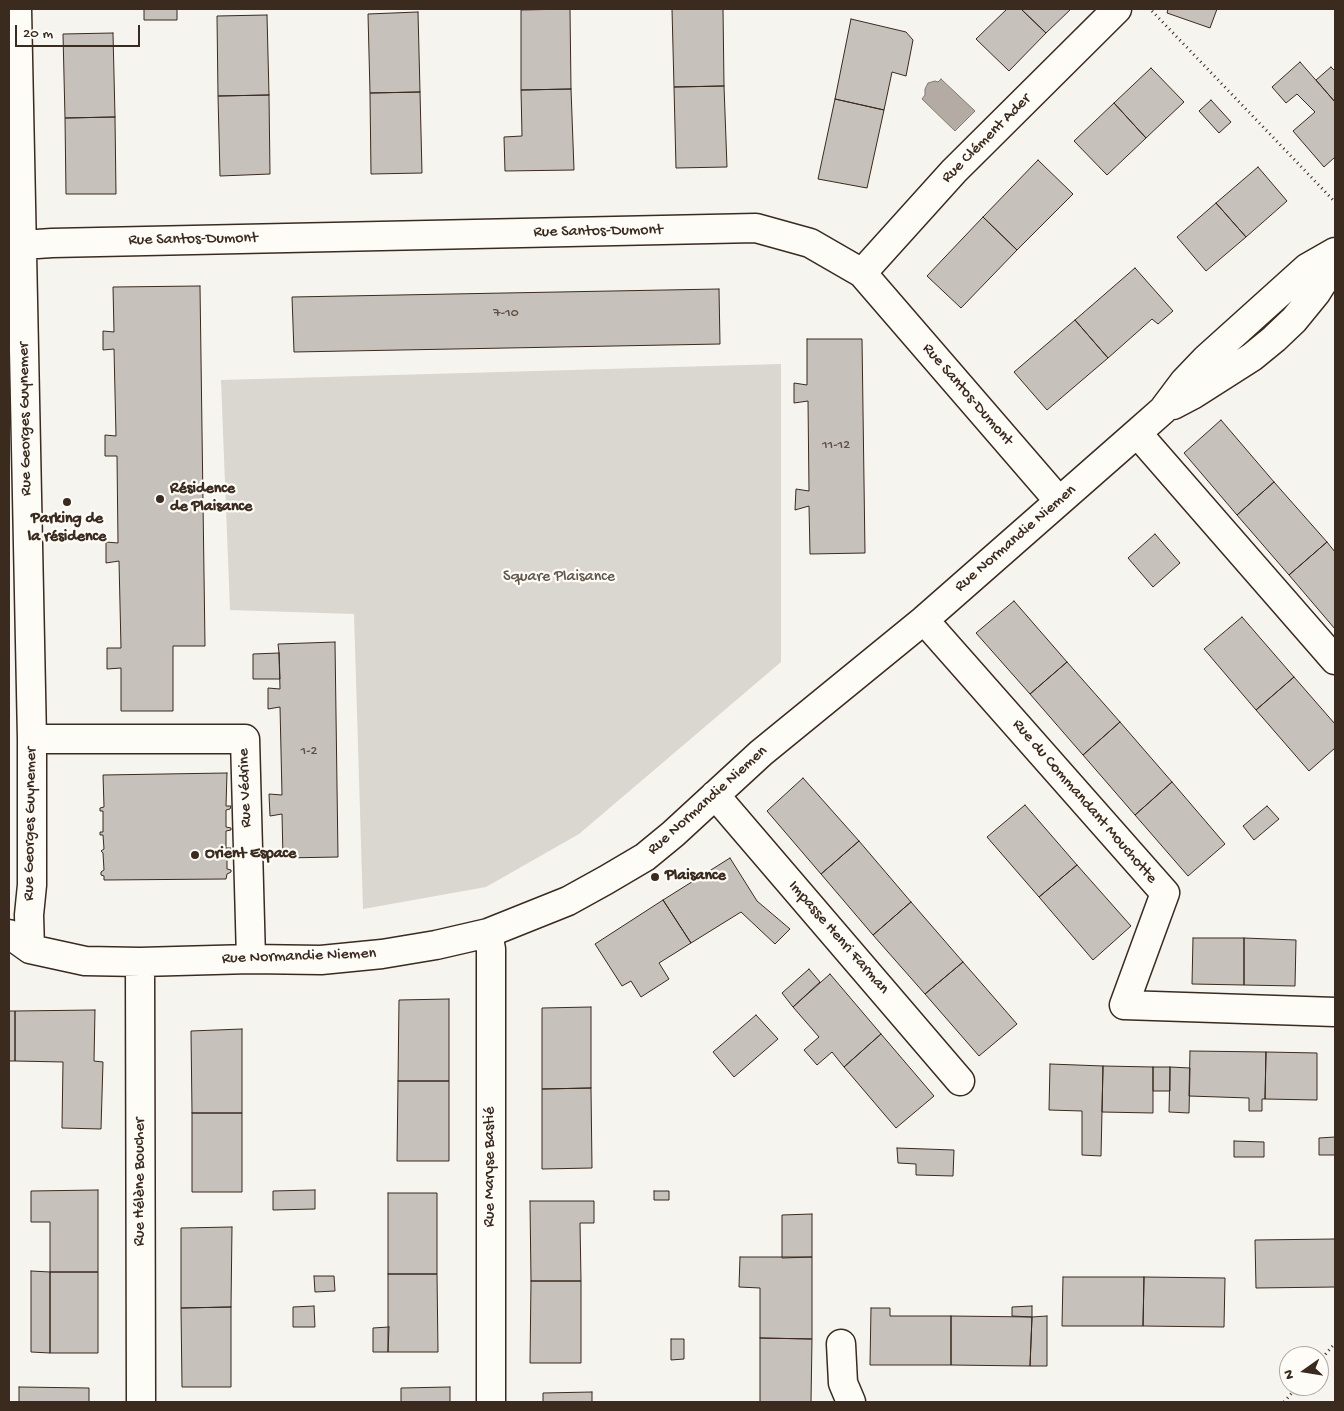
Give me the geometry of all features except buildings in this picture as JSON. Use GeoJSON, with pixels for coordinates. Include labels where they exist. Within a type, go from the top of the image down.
{"type":"FeatureCollection","features":[{"type":"Feature","properties":{"kind":"street","name":"Rue Georges Guynemer"},"geometry":{"type":"LineString","coordinates":[[17,9],[14,111],[22,245],[32,739],[32,885],[29,915],[19,953]]}},
{"type":"Feature","properties":{"kind":"street","name":"Rue Clément Ader"},"geometry":{"type":"LineString","coordinates":[[862,273],[954,171],[1117,9]]}},
{"type":"Feature","properties":{"kind":"street","name":"Rue Santos-Dumont"},"geometry":{"type":"LineString","coordinates":[[22,245],[72,242],[756,228],[810,243],[862,273],[1059,501]]}},
{"type":"Feature","properties":{"kind":"street","name":"Rue Normandie Niemen"},"geometry":{"type":"LineString","coordinates":[[9,934],[19,953],[85,961],[321,960],[382,954],[436,945],[488,932],[568,901],[652,851],[673,834],[761,753],[924,620],[1163,410],[1184,382],[1206,359],[1307,268],[1335,252]]}},
{"type":"Feature","properties":{"kind":"street","name":"Rue Normandie Niemen"},"geometry":{"type":"LineString","coordinates":[[1163,410],[1194,394],[1252,357],[1274,339],[1294,320],[1316,293],[1335,263]]}},
{"type":"Feature","properties":{"kind":"street"},"geometry":{"type":"LineString","coordinates":[[1137,433],[1335,660]]}},
{"type":"Feature","properties":{"kind":"street","name":"Rue du Commandant Mouchotte"},"geometry":{"type":"LineString","coordinates":[[924,620],[1165,893],[1124,1005],[1335,1012]]}},
{"type":"Feature","properties":{"kind":"street","name":"Rue Védrine"},"geometry":{"type":"LineString","coordinates":[[32,739],[245,739],[251,960]]}},
{"type":"Feature","properties":{"kind":"street","name":"Impasse Henri Farman"},"geometry":{"type":"LineString","coordinates":[[715,795],[960,1081]]}},
{"type":"Feature","properties":{"kind":"street","name":"Rue Maryse Bastié"},"geometry":{"type":"LineString","coordinates":[[488,932],[490,948],[491,1402]]}},
{"type":"Feature","properties":{"kind":"street","name":"Rue Hélène Boucher"},"geometry":{"type":"LineString","coordinates":[[140,962],[140,1402]]}},
{"type":"Feature","properties":{"kind":"street"},"geometry":{"type":"LineString","coordinates":[[841,1344],[843,1383],[851,1402]]}},
{"type":"Feature","properties":{"kind":"path"},"geometry":{"type":"LineString","coordinates":[[1150,9],[1335,202]]}},
{"type":"Feature","properties":{"kind":"green space","name":"Square Plaisance"},"geometry":{"type":"Polygon","coordinates":[[[781,364],[781,662],[579,834],[486,887],[363,909],[354,614],[230,610],[221,380],[781,364]]]}},
{"type":"Feature","properties":{"kind":"shaded area"},"geometry":{"type":"Polygon","coordinates":[[[941,79],[975,111],[955,131],[922,99],[928,83],[938,82],[941,79]]]}},
{"type":"Feature","properties":{"kind":"place","name":"Résidence de Plaisance"},"geometry":{"type":"Point","coordinates":[160,499]}},
{"type":"Feature","properties":{"kind":"place","name":"Parking de la résidence"},"geometry":{"type":"Point","coordinates":[67,502]}},
{"type":"Feature","properties":{"kind":"place","name":"Orient Espace"},"geometry":{"type":"Point","coordinates":[195,855]}},
{"type":"Feature","properties":{"kind":"place","name":"Plaisance"},"geometry":{"type":"Point","coordinates":[655,877]}}]}
